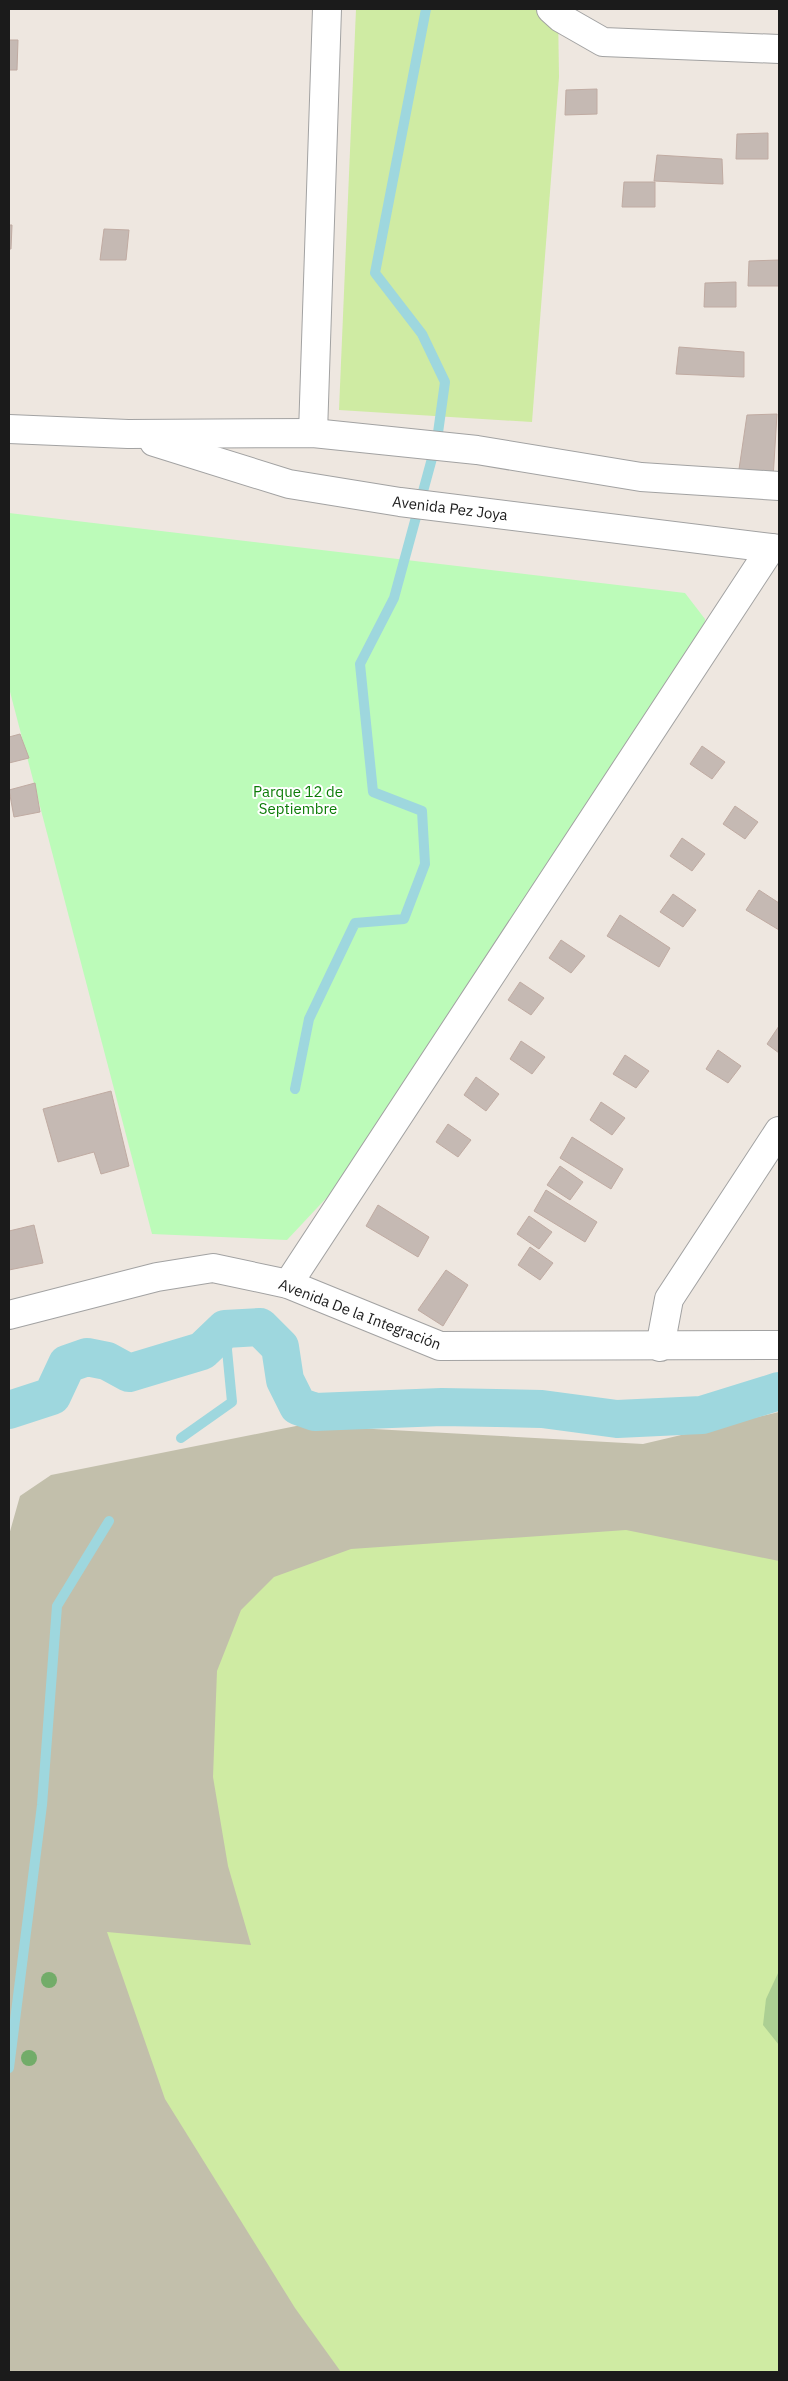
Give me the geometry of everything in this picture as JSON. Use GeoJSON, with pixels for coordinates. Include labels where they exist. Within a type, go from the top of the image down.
{"type":"FeatureCollection","features":[{"type":"Feature","properties":{"kind":"street"},"geometry":{"type":"LineString","coordinates":[[313,434],[327,9]]}},
{"type":"Feature","properties":{"kind":"street"},"geometry":{"type":"LineString","coordinates":[[551,9],[561,18],[602,42],[779,48]]}},
{"type":"Feature","properties":{"kind":"street","name":"Avenida Pez Joya"},"geometry":{"type":"LineString","coordinates":[[9,428],[128,434],[313,434],[477,450],[641,477],[779,486]]}},
{"type":"Feature","properties":{"kind":"street","name":"Avenida Pez Joya"},"geometry":{"type":"LineString","coordinates":[[128,434],[289,484],[400,502],[775,549]]}},
{"type":"Feature","properties":{"kind":"street"},"geometry":{"type":"LineString","coordinates":[[288,1284],[775,549]]}},
{"type":"Feature","properties":{"kind":"street"},"geometry":{"type":"LineString","coordinates":[[660,1347],[669,1299],[779,1131]]}},
{"type":"Feature","properties":{"kind":"street","name":"Avenida De la Integración"},"geometry":{"type":"LineString","coordinates":[[9,1315],[157,1277],[214,1268],[288,1284],[440,1346],[660,1347],[779,1345]]}},
{"type":"Feature","properties":{"kind":"shaded area"},"geometry":{"type":"Polygon","coordinates":[[[779,1412],[779,2372],[9,2372],[9,1535],[20,1496],[51,1475],[301,1425],[643,1444],[779,1412]]]}},
{"type":"Feature","properties":{"kind":"green space"},"geometry":{"type":"Polygon","coordinates":[[[356,9],[558,9],[559,77],[532,422],[339,410],[356,9]]]}},
{"type":"Feature","properties":{"kind":"green space","name":"Parque 12 de Septiembre"},"geometry":{"type":"Polygon","coordinates":[[[9,513],[685,593],[705,619],[703,655],[332,1192],[287,1240],[152,1234],[9,688],[9,513]]]}},
{"type":"Feature","properties":{"kind":"green space"},"geometry":{"type":"Polygon","coordinates":[[[626,1530],[779,1561],[779,2372],[341,2372],[295,2308],[165,2099],[107,1932],[251,1945],[228,1866],[213,1777],[217,1671],[241,1610],[274,1577],[351,1549],[626,1530]]]}},
{"type":"Feature","properties":{"kind":"green space"},"geometry":{"type":"Polygon","coordinates":[[[779,1971],[779,2045],[763,2025],[766,1999],[779,1971]]]}},
{"type":"Feature","properties":{"kind":"building"},"geometry":{"type":"Polygon","coordinates":[[[9,40],[18,40],[17,70],[9,70],[9,40]]]}},
{"type":"Feature","properties":{"kind":"building"},"geometry":{"type":"Polygon","coordinates":[[[597,89],[597,114],[565,115],[566,90],[597,89]]]}},
{"type":"Feature","properties":{"kind":"building"},"geometry":{"type":"Polygon","coordinates":[[[768,133],[768,159],[736,159],[737,134],[768,133]]]}},
{"type":"Feature","properties":{"kind":"building"},"geometry":{"type":"Polygon","coordinates":[[[657,155],[722,159],[723,184],[654,181],[657,155]]]}},
{"type":"Feature","properties":{"kind":"building"},"geometry":{"type":"Polygon","coordinates":[[[624,182],[655,182],[655,207],[622,207],[624,182]]]}},
{"type":"Feature","properties":{"kind":"building"},"geometry":{"type":"Polygon","coordinates":[[[9,225],[12,225],[11,249],[9,249],[9,225]]]}},
{"type":"Feature","properties":{"kind":"building"},"geometry":{"type":"Polygon","coordinates":[[[104,229],[129,230],[126,260],[100,260],[104,229]]]}},
{"type":"Feature","properties":{"kind":"building"},"geometry":{"type":"Polygon","coordinates":[[[779,260],[779,286],[748,286],[749,261],[779,260]]]}},
{"type":"Feature","properties":{"kind":"building"},"geometry":{"type":"Polygon","coordinates":[[[736,282],[736,307],[704,307],[705,283],[736,282]]]}},
{"type":"Feature","properties":{"kind":"building"},"geometry":{"type":"Polygon","coordinates":[[[679,347],[744,352],[744,377],[676,374],[679,347]]]}},
{"type":"Feature","properties":{"kind":"building"},"geometry":{"type":"Polygon","coordinates":[[[777,414],[773,479],[738,476],[747,415],[777,414]]]}},
{"type":"Feature","properties":{"kind":"building"},"geometry":{"type":"Polygon","coordinates":[[[20,734],[29,758],[9,763],[9,737],[20,734]]]}},
{"type":"Feature","properties":{"kind":"building"},"geometry":{"type":"Polygon","coordinates":[[[702,746],[725,762],[712,779],[690,764],[702,746]]]}},
{"type":"Feature","properties":{"kind":"building"},"geometry":{"type":"Polygon","coordinates":[[[35,783],[40,812],[14,817],[9,790],[35,783]]]}},
{"type":"Feature","properties":{"kind":"building"},"geometry":{"type":"Polygon","coordinates":[[[735,806],[758,822],[745,839],[723,824],[735,806]]]}},
{"type":"Feature","properties":{"kind":"building"},"geometry":{"type":"Polygon","coordinates":[[[682,838],[705,854],[692,871],[670,856],[682,838]]]}},
{"type":"Feature","properties":{"kind":"building"},"geometry":{"type":"Polygon","coordinates":[[[759,890],[779,903],[779,930],[746,910],[759,890]]]}},
{"type":"Feature","properties":{"kind":"building"},"geometry":{"type":"Polygon","coordinates":[[[673,894],[696,910],[683,927],[660,912],[673,894]]]}},
{"type":"Feature","properties":{"kind":"building"},"geometry":{"type":"Polygon","coordinates":[[[620,915],[670,948],[659,967],[607,936],[620,915]]]}},
{"type":"Feature","properties":{"kind":"building"},"geometry":{"type":"Polygon","coordinates":[[[561,940],[585,956],[571,973],[549,958],[561,940]]]}},
{"type":"Feature","properties":{"kind":"building"},"geometry":{"type":"Polygon","coordinates":[[[520,982],[544,998],[531,1015],[508,1000],[520,982]]]}},
{"type":"Feature","properties":{"kind":"building"},"geometry":{"type":"Polygon","coordinates":[[[779,1026],[779,1053],[767,1044],[779,1026]]]}},
{"type":"Feature","properties":{"kind":"building"},"geometry":{"type":"Polygon","coordinates":[[[521,1041],[545,1057],[532,1074],[510,1059],[521,1041]]]}},
{"type":"Feature","properties":{"kind":"building"},"geometry":{"type":"Polygon","coordinates":[[[718,1050],[741,1066],[728,1083],[706,1069],[718,1050]]]}},
{"type":"Feature","properties":{"kind":"building"},"geometry":{"type":"Polygon","coordinates":[[[625,1055],[649,1071],[636,1088],[613,1074],[625,1055]]]}},
{"type":"Feature","properties":{"kind":"building"},"geometry":{"type":"Polygon","coordinates":[[[476,1077],[499,1094],[486,1111],[464,1095],[476,1077]]]}},
{"type":"Feature","properties":{"kind":"building"},"geometry":{"type":"Polygon","coordinates":[[[111,1091],[129,1166],[101,1174],[94,1152],[58,1162],[43,1109],[111,1091]]]}},
{"type":"Feature","properties":{"kind":"building"},"geometry":{"type":"Polygon","coordinates":[[[601,1102],[625,1118],[612,1135],[590,1120],[601,1102]]]}},
{"type":"Feature","properties":{"kind":"building"},"geometry":{"type":"Polygon","coordinates":[[[448,1124],[471,1140],[458,1157],[436,1142],[448,1124]]]}},
{"type":"Feature","properties":{"kind":"building"},"geometry":{"type":"Polygon","coordinates":[[[572,1137],[623,1169],[611,1189],[560,1158],[572,1137]]]}},
{"type":"Feature","properties":{"kind":"building"},"geometry":{"type":"Polygon","coordinates":[[[560,1166],[583,1182],[570,1200],[547,1185],[560,1166]]]}},
{"type":"Feature","properties":{"kind":"building"},"geometry":{"type":"Polygon","coordinates":[[[546,1190],[597,1222],[585,1242],[534,1211],[546,1190]]]}},
{"type":"Feature","properties":{"kind":"building"},"geometry":{"type":"Polygon","coordinates":[[[378,1205],[429,1237],[418,1257],[366,1226],[378,1205]]]}},
{"type":"Feature","properties":{"kind":"building"},"geometry":{"type":"Polygon","coordinates":[[[529,1216],[552,1232],[539,1249],[517,1234],[529,1216]]]}},
{"type":"Feature","properties":{"kind":"building"},"geometry":{"type":"Polygon","coordinates":[[[34,1225],[43,1263],[9,1270],[9,1231],[34,1225]]]}},
{"type":"Feature","properties":{"kind":"building"},"geometry":{"type":"Polygon","coordinates":[[[530,1247],[553,1263],[540,1280],[518,1265],[530,1247]]]}},
{"type":"Feature","properties":{"kind":"building"},"geometry":{"type":"Polygon","coordinates":[[[446,1270],[468,1285],[443,1326],[418,1310],[446,1270]]]}},
{"type":"Feature","properties":{"kind":"waterway"},"geometry":{"type":"LineString","coordinates":[[295,1089],[309,1019],[355,923],[404,919],[425,864],[422,811],[373,792],[360,664],[394,598],[437,440],[445,382],[422,334],[375,273],[426,9]]}},
{"type":"Feature","properties":{"kind":"waterway"},"geometry":{"type":"LineString","coordinates":[[9,1410],[52,1396],[67,1364],[87,1357],[107,1361],[129,1373],[202,1351],[225,1329],[260,1327],[280,1347],[285,1380],[298,1406],[315,1412],[442,1407],[542,1409],[617,1419],[702,1415],[779,1391]]}},
{"type":"Feature","properties":{"kind":"waterway"},"geometry":{"type":"LineString","coordinates":[[181,1438],[232,1402],[225,1329]]}},
{"type":"Feature","properties":{"kind":"waterway"},"geometry":{"type":"LineString","coordinates":[[9,2068],[42,1805],[57,1606],[109,1521]]}}]}
